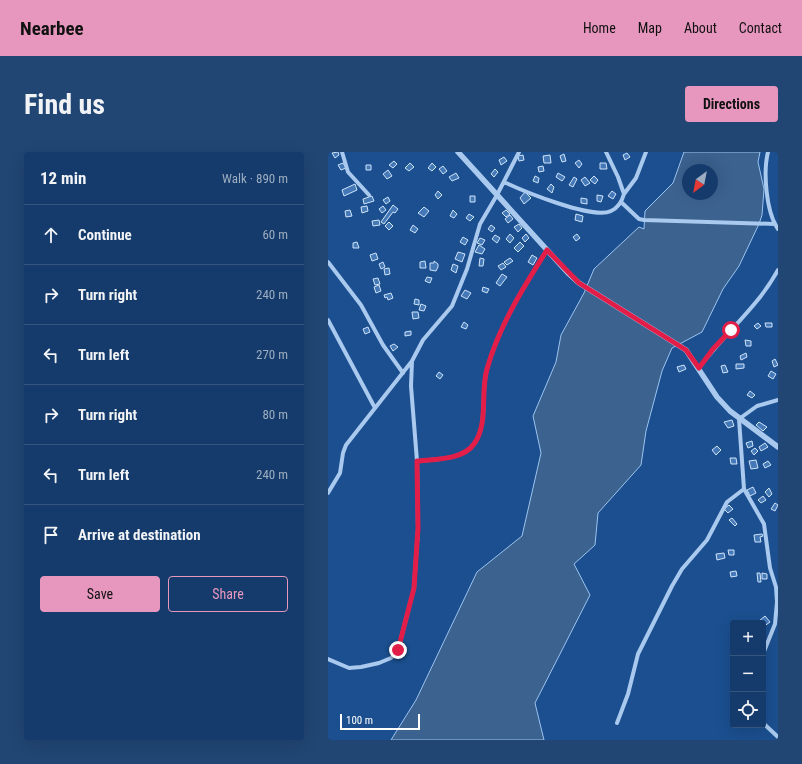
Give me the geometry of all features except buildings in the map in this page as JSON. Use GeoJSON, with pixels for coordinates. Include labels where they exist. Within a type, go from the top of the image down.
{"type":"FeatureCollection","features":[{"type":"Feature","properties":{"kind":"street"},"geometry":{"type":"LineString","coordinates":[[342,152],[348,172],[369,195]]}},
{"type":"Feature","properties":{"kind":"street"},"geometry":{"type":"LineString","coordinates":[[458,152],[579,283],[686,350],[717,397],[739,419],[778,447]]}},
{"type":"Feature","properties":{"kind":"street"},"geometry":{"type":"LineString","coordinates":[[328,493],[340,473],[343,453],[346,445],[412,361],[423,340],[452,306],[467,269],[480,224],[498,195],[519,152]]}},
{"type":"Feature","properties":{"kind":"street"},"geometry":{"type":"LineString","coordinates":[[606,152],[624,194]]}},
{"type":"Feature","properties":{"kind":"street"},"geometry":{"type":"LineString","coordinates":[[504,182],[554,202],[599,212],[612,211],[621,202],[624,194],[636,178],[646,152]]}},
{"type":"Feature","properties":{"kind":"street"},"geometry":{"type":"LineString","coordinates":[[768,152],[765,174],[775,224],[778,229]]}},
{"type":"Feature","properties":{"kind":"street"},"geometry":{"type":"LineString","coordinates":[[621,202],[639,219],[644,220],[775,224]]}},
{"type":"Feature","properties":{"kind":"street"},"geometry":{"type":"LineString","coordinates":[[417,461],[456,456],[467,451],[474,445],[479,436],[482,422],[486,371],[495,346],[513,304],[547,250]]}},
{"type":"Feature","properties":{"kind":"street"},"geometry":{"type":"LineString","coordinates":[[328,262],[361,305],[383,344],[403,373]]}},
{"type":"Feature","properties":{"kind":"street"},"geometry":{"type":"LineString","coordinates":[[699,368],[713,349],[758,300],[778,270]]}},
{"type":"Feature","properties":{"kind":"street"},"geometry":{"type":"LineString","coordinates":[[328,320],[375,408]]}},
{"type":"Feature","properties":{"kind":"street"},"geometry":{"type":"LineString","coordinates":[[328,660],[349,668],[361,667],[379,663],[391,658],[398,650],[414,588],[418,522],[417,461],[411,386],[412,361]]}},
{"type":"Feature","properties":{"kind":"street"},"geometry":{"type":"LineString","coordinates":[[739,419],[757,406],[778,400]]}},
{"type":"Feature","properties":{"kind":"street"},"geometry":{"type":"LineString","coordinates":[[739,419],[744,489],[764,524],[770,568],[776,587],[777,602],[775,624],[766,646]]}},
{"type":"Feature","properties":{"kind":"street"},"geometry":{"type":"LineString","coordinates":[[617,723],[628,694],[638,654],[672,586],[682,569],[707,540],[727,502],[744,489]]}},
{"type":"Feature","properties":{"kind":"street"},"geometry":{"type":"LineString","coordinates":[[766,726],[778,737]]}},
{"type":"Feature","properties":{"kind":"water"},"geometry":{"type":"Polygon","coordinates":[[[684,152],[760,152],[758,162],[764,189],[762,215],[759,224],[739,266],[723,289],[702,332],[672,348],[662,371],[646,431],[641,465],[598,513],[595,545],[574,564],[590,595],[535,703],[544,740],[391,740],[416,700],[477,572],[522,536],[541,453],[533,416],[556,362],[561,335],[584,293],[594,269],[639,227],[644,229],[645,211],[673,183],[684,152]]]}},
{"type":"Feature","properties":{"kind":"route"},"geometry":{"type":"LineString","coordinates":[[398,650],[414,588],[418,528],[417,461],[456,456],[467,451],[474,445],[479,436],[482,422],[486,371],[495,346],[513,304],[547,250],[579,283],[686,350],[699,368],[713,349],[731,330]]}}]}
